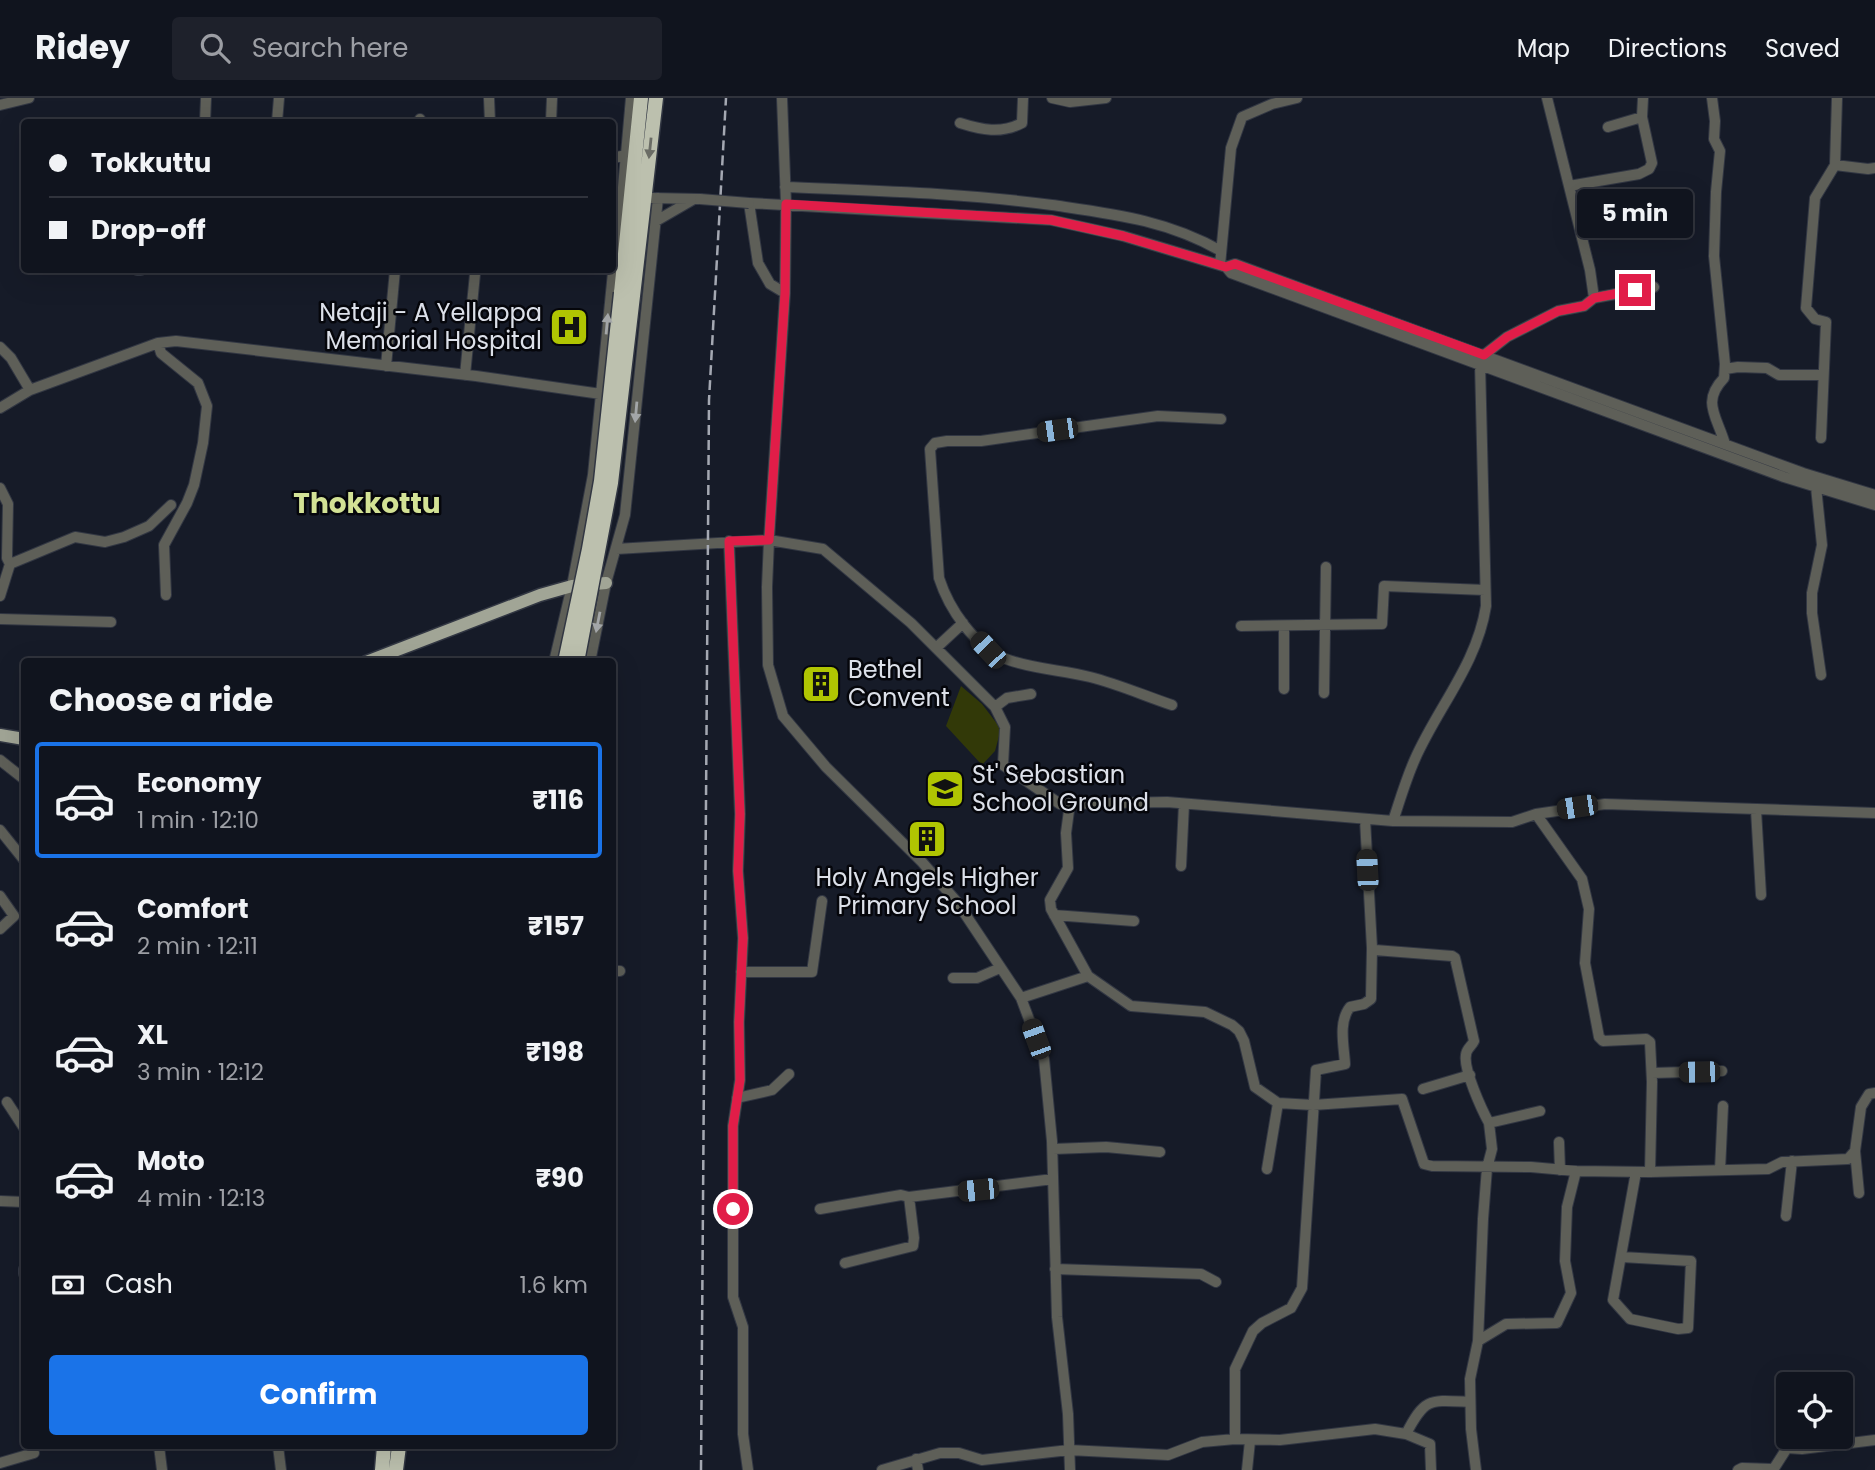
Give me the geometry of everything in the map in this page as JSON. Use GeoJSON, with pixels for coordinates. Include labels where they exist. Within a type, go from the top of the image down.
{"type":"FeatureCollection","features":[{"type":"Feature","properties":{"kind":"highway"},"geometry":{"type":"LineString","coordinates":[[641,98],[630,154],[645,198]]}},
{"type":"Feature","properties":{"kind":"highway"},"geometry":{"type":"LineString","coordinates":[[566,658],[601,481],[627,295],[645,198],[656,98]]}},
{"type":"Feature","properties":{"kind":"highway"},"geometry":{"type":"LineString","coordinates":[[577,658],[611,482],[627,295]]}},
{"type":"Feature","properties":{"kind":"highway"},"geometry":{"type":"LineString","coordinates":[[382,1470],[384,1449]]}},
{"type":"Feature","properties":{"kind":"highway"},"geometry":{"type":"LineString","coordinates":[[396,1470],[399,1449]]}},
{"type":"Feature","properties":{"kind":"main road"},"geometry":{"type":"LineString","coordinates":[[376,658],[540,595],[572,586],[606,583]]}},
{"type":"Feature","properties":{"kind":"main road"},"geometry":{"type":"LineString","coordinates":[[0,736],[21,739]]}},
{"type":"Feature","properties":{"kind":"street"},"geometry":{"type":"LineString","coordinates":[[0,105],[29,98]]}},
{"type":"Feature","properties":{"kind":"street"},"geometry":{"type":"LineString","coordinates":[[205,119],[206,98]]}},
{"type":"Feature","properties":{"kind":"street"},"geometry":{"type":"LineString","coordinates":[[277,119],[279,98]]}},
{"type":"Feature","properties":{"kind":"street"},"geometry":{"type":"LineString","coordinates":[[489,98],[490,119]]}},
{"type":"Feature","properties":{"kind":"street"},"geometry":{"type":"LineString","coordinates":[[551,119],[552,98]]}},
{"type":"Feature","properties":{"kind":"street"},"geometry":{"type":"LineString","coordinates":[[616,251],[630,154],[631,98]]}},
{"type":"Feature","properties":{"kind":"street"},"geometry":{"type":"LineString","coordinates":[[782,98],[786,204],[785,293],[769,540],[768,665],[783,716],[826,767],[949,892],[1021,998],[1044,1059],[1052,1149],[1057,1317],[1068,1414],[1070,1470]]}},
{"type":"Feature","properties":{"kind":"street"},"geometry":{"type":"LineString","coordinates":[[960,123],[984,130],[1009,129],[1022,122],[1023,98]]}},
{"type":"Feature","properties":{"kind":"street"},"geometry":{"type":"LineString","coordinates":[[1052,98],[1070,102],[1106,98]]}},
{"type":"Feature","properties":{"kind":"street"},"geometry":{"type":"LineString","coordinates":[[1223,266],[1221,251],[1231,148],[1242,117],[1272,104],[1297,98]]}},
{"type":"Feature","properties":{"kind":"street"},"geometry":{"type":"LineString","coordinates":[[1547,98],[1590,270],[1594,298]]}},
{"type":"Feature","properties":{"kind":"street"},"geometry":{"type":"LineString","coordinates":[[1569,186],[1639,174],[1649,169],[1652,163],[1642,117],[1643,98]]}},
{"type":"Feature","properties":{"kind":"street"},"geometry":{"type":"LineString","coordinates":[[1712,98],[1714,139],[1720,151],[1714,256],[1725,369],[1724,378],[1713,390],[1710,401],[1726,444]]}},
{"type":"Feature","properties":{"kind":"street"},"geometry":{"type":"LineString","coordinates":[[1821,439],[1826,322],[1815,319],[1805,309],[1815,198],[1835,165],[1837,98]]}},
{"type":"Feature","properties":{"kind":"street"},"geometry":{"type":"LineString","coordinates":[[1608,127],[1642,117]]}},
{"type":"Feature","properties":{"kind":"street"},"geometry":{"type":"LineString","coordinates":[[616,157],[630,154]]}},
{"type":"Feature","properties":{"kind":"street"},"geometry":{"type":"LineString","coordinates":[[1835,165],[1875,168]]}},
{"type":"Feature","properties":{"kind":"street"},"geometry":{"type":"LineString","coordinates":[[785,187],[954,194],[1095,210],[1194,235],[1221,251]]}},
{"type":"Feature","properties":{"kind":"street"},"geometry":{"type":"LineString","coordinates":[[621,215],[645,198],[697,199],[1051,220],[1123,236],[1223,266],[1235,264],[1875,505]]}},
{"type":"Feature","properties":{"kind":"street"},"geometry":{"type":"LineString","coordinates":[[591,658],[606,583],[625,514],[630,473],[656,221],[645,198]]}},
{"type":"Feature","properties":{"kind":"street"},"geometry":{"type":"LineString","coordinates":[[656,221],[697,199]]}},
{"type":"Feature","properties":{"kind":"street"},"geometry":{"type":"LineString","coordinates":[[749,202],[758,263],[770,284],[785,293]]}},
{"type":"Feature","properties":{"kind":"street"},"geometry":{"type":"LineString","coordinates":[[386,366],[395,273]]}},
{"type":"Feature","properties":{"kind":"street"},"geometry":{"type":"LineString","coordinates":[[555,658],[593,475],[613,273]]}},
{"type":"Feature","properties":{"kind":"street"},"geometry":{"type":"LineString","coordinates":[[465,375],[475,274]]}},
{"type":"Feature","properties":{"kind":"street"},"geometry":{"type":"LineString","coordinates":[[1392,821],[1416,758],[1472,653],[1484,622],[1486,606],[1482,359],[1507,337],[1558,311],[1584,306],[1594,298],[1654,287]]}},
{"type":"Feature","properties":{"kind":"street"},"geometry":{"type":"LineString","coordinates":[[0,408],[30,390],[158,343],[181,341],[601,394]]}},
{"type":"Feature","properties":{"kind":"street"},"geometry":{"type":"LineString","coordinates":[[158,343],[164,355],[198,383],[207,406],[194,485],[164,544],[166,595]]}},
{"type":"Feature","properties":{"kind":"street"},"geometry":{"type":"LineString","coordinates":[[0,347],[11,358],[30,390]]}},
{"type":"Feature","properties":{"kind":"street"},"geometry":{"type":"LineString","coordinates":[[1482,359],[1726,444],[1813,483],[1875,495]]}},
{"type":"Feature","properties":{"kind":"street"},"geometry":{"type":"LineString","coordinates":[[1725,369],[1767,368],[1779,375],[1823,375]]}},
{"type":"Feature","properties":{"kind":"street"},"geometry":{"type":"LineString","coordinates":[[1172,705],[1093,678],[1008,660],[988,650],[963,623],[944,592],[939,578],[930,449],[935,443],[981,441],[1158,416],[1221,419]]}},
{"type":"Feature","properties":{"kind":"street"},"geometry":{"type":"LineString","coordinates":[[1813,483],[1822,545],[1812,593],[1821,675]]}},
{"type":"Feature","properties":{"kind":"street"},"geometry":{"type":"LineString","coordinates":[[0,488],[8,504],[10,564],[0,596]]}},
{"type":"Feature","properties":{"kind":"street"},"geometry":{"type":"LineString","coordinates":[[10,564],[75,537],[105,542],[124,537],[149,526],[170,505]]}},
{"type":"Feature","properties":{"kind":"street"},"geometry":{"type":"LineString","coordinates":[[616,549],[769,540],[823,549],[911,623],[995,706],[1005,727],[1003,765],[1060,804],[1167,802],[1392,821],[1512,822],[1536,814],[1605,804],[1875,813]]}},
{"type":"Feature","properties":{"kind":"street"},"geometry":{"type":"LineString","coordinates":[[729,541],[740,814],[738,871],[743,938],[740,1080],[733,1126],[733,1297],[743,1327],[743,1434],[748,1470]]}},
{"type":"Feature","properties":{"kind":"street"},"geometry":{"type":"LineString","coordinates":[[1324,693],[1326,567]]}},
{"type":"Feature","properties":{"kind":"street"},"geometry":{"type":"LineString","coordinates":[[1241,626],[1382,624],[1384,586],[1485,590]]}},
{"type":"Feature","properties":{"kind":"street"},"geometry":{"type":"LineString","coordinates":[[0,619],[111,622]]}},
{"type":"Feature","properties":{"kind":"street"},"geometry":{"type":"LineString","coordinates":[[936,648],[963,623]]}},
{"type":"Feature","properties":{"kind":"street"},"geometry":{"type":"LineString","coordinates":[[1283,626],[1284,689]]}},
{"type":"Feature","properties":{"kind":"street"},"geometry":{"type":"LineString","coordinates":[[995,706],[1007,698],[1031,694]]}},
{"type":"Feature","properties":{"kind":"street"},"geometry":{"type":"LineString","coordinates":[[0,760],[21,777]]}},
{"type":"Feature","properties":{"kind":"street"},"geometry":{"type":"LineString","coordinates":[[1070,803],[1066,833],[1068,868],[1050,900],[1051,909],[1088,976],[1131,1006],[1205,1012],[1232,1025],[1244,1041],[1255,1087],[1278,1102],[1313,1105],[1402,1099],[1424,1164],[1432,1167],[1531,1167],[1636,1172],[1768,1169],[1782,1161],[1848,1159],[1855,1151]]}},
{"type":"Feature","properties":{"kind":"street"},"geometry":{"type":"LineString","coordinates":[[1181,866],[1184,804]]}},
{"type":"Feature","properties":{"kind":"street"},"geometry":{"type":"LineString","coordinates":[[1756,810],[1761,895]]}},
{"type":"Feature","properties":{"kind":"street"},"geometry":{"type":"LineString","coordinates":[[1536,814],[1582,879],[1589,909],[1585,963],[1598,1037],[1603,1041],[1646,1039],[1650,1042],[1650,1172]]}},
{"type":"Feature","properties":{"kind":"street"},"geometry":{"type":"LineString","coordinates":[[1235,1439],[1235,1369],[1253,1331],[1262,1323],[1291,1308],[1302,1288],[1316,1070],[1345,1064],[1343,1027],[1347,1010],[1371,999],[1365,819]]}},
{"type":"Feature","properties":{"kind":"street"},"geometry":{"type":"LineString","coordinates":[[0,830],[21,856]]}},
{"type":"Feature","properties":{"kind":"street"},"geometry":{"type":"LineString","coordinates":[[0,896],[14,916],[0,929]]}},
{"type":"Feature","properties":{"kind":"street"},"geometry":{"type":"LineString","coordinates":[[741,972],[812,972],[822,901]]}},
{"type":"Feature","properties":{"kind":"street"},"geometry":{"type":"LineString","coordinates":[[1054,915],[1134,921]]}},
{"type":"Feature","properties":{"kind":"street"},"geometry":{"type":"LineString","coordinates":[[1371,948],[1454,957],[1474,1041],[1465,1055],[1479,1104],[1489,1124],[1492,1149],[1487,1168],[1478,1341],[1470,1379],[1476,1470]]}},
{"type":"Feature","properties":{"kind":"street"},"geometry":{"type":"LineString","coordinates":[[953,978],[977,978],[1000,968]]}},
{"type":"Feature","properties":{"kind":"street"},"geometry":{"type":"LineString","coordinates":[[1021,998],[1088,976]]}},
{"type":"Feature","properties":{"kind":"street"},"geometry":{"type":"LineString","coordinates":[[1652,1073],[1722,1071]]}},
{"type":"Feature","properties":{"kind":"street"},"geometry":{"type":"LineString","coordinates":[[737,1098],[772,1090],[789,1074]]}},
{"type":"Feature","properties":{"kind":"street"},"geometry":{"type":"LineString","coordinates":[[1423,1089],[1470,1075]]}},
{"type":"Feature","properties":{"kind":"street"},"geometry":{"type":"LineString","coordinates":[[1860,1193],[1855,1151],[1861,1107],[1869,1094],[1875,1093]]}},
{"type":"Feature","properties":{"kind":"street"},"geometry":{"type":"LineString","coordinates":[[7,1102],[21,1123]]}},
{"type":"Feature","properties":{"kind":"street"},"geometry":{"type":"LineString","coordinates":[[1267,1168],[1278,1102]]}},
{"type":"Feature","properties":{"kind":"street"},"geometry":{"type":"LineString","coordinates":[[1720,1170],[1723,1106]]}},
{"type":"Feature","properties":{"kind":"street"},"geometry":{"type":"LineString","coordinates":[[1489,1124],[1540,1111]]}},
{"type":"Feature","properties":{"kind":"street"},"geometry":{"type":"LineString","coordinates":[[1559,1142],[1560,1170]]}},
{"type":"Feature","properties":{"kind":"street"},"geometry":{"type":"LineString","coordinates":[[1052,1149],[1106,1147],[1160,1152]]}},
{"type":"Feature","properties":{"kind":"street"},"geometry":{"type":"LineString","coordinates":[[1786,1216],[1793,1161]]}},
{"type":"Feature","properties":{"kind":"street"},"geometry":{"type":"LineString","coordinates":[[1478,1341],[1506,1324],[1557,1323],[1571,1293],[1565,1261],[1567,1207],[1576,1171]]}},
{"type":"Feature","properties":{"kind":"street"},"geometry":{"type":"LineString","coordinates":[[1622,1257],[1691,1261],[1688,1328],[1678,1329],[1630,1319],[1613,1300],[1636,1172]]}},
{"type":"Feature","properties":{"kind":"street"},"geometry":{"type":"LineString","coordinates":[[820,1209],[901,1195],[909,1197],[1053,1179]]}},
{"type":"Feature","properties":{"kind":"street"},"geometry":{"type":"LineString","coordinates":[[845,1263],[913,1246],[915,1238],[909,1197]]}},
{"type":"Feature","properties":{"kind":"street"},"geometry":{"type":"LineString","coordinates":[[0,1202],[21,1202]]}},
{"type":"Feature","properties":{"kind":"street"},"geometry":{"type":"LineString","coordinates":[[1055,1269],[1201,1274],[1216,1282]]}},
{"type":"Feature","properties":{"kind":"street"},"geometry":{"type":"LineString","coordinates":[[1406,1434],[1415,1415],[1429,1402],[1470,1402]]}},
{"type":"Feature","properties":{"kind":"street"},"geometry":{"type":"LineString","coordinates":[[882,1470],[917,1465],[940,1453],[960,1453],[982,1460],[1069,1450],[1168,1455],[1202,1442],[1235,1439],[1250,1441],[1375,1429],[1406,1434],[1430,1444],[1431,1470]]}},
{"type":"Feature","properties":{"kind":"street"},"geometry":{"type":"LineString","coordinates":[[1738,1470],[1773,1469],[1787,1448],[1802,1449],[1875,1440]]}},
{"type":"Feature","properties":{"kind":"street"},"geometry":{"type":"LineString","coordinates":[[1247,1470],[1250,1441]]}},
{"type":"Feature","properties":{"kind":"street"},"geometry":{"type":"LineString","coordinates":[[159,1449],[162,1470]]}},
{"type":"Feature","properties":{"kind":"street"},"geometry":{"type":"LineString","coordinates":[[278,1449],[281,1470]]}},
{"type":"Feature","properties":{"kind":"street"},"geometry":{"type":"LineString","coordinates":[[0,1463],[34,1453]]}},
{"type":"Feature","properties":{"kind":"green space"},"geometry":{"type":"Polygon","coordinates":[[[961,686],[982,704],[1001,729],[995,751],[982,765],[946,726],[961,686]]]}},
{"type":"Feature","properties":{"kind":"railway"},"geometry":{"type":"LineString","coordinates":[[701,1470],[709,400],[726,98]]}},
{"type":"Feature","properties":{"kind":"place","name":"Netaji - A Yellappa Memorial Hospital"},"geometry":{"type":"Point","coordinates":[569,327]}},
{"type":"Feature","properties":{"kind":"place","name":"Bethel Convent"},"geometry":{"type":"Point","coordinates":[821,684]}},
{"type":"Feature","properties":{"kind":"place","name":"St' Sebastian School Ground"},"geometry":{"type":"Point","coordinates":[945,789]}},
{"type":"Feature","properties":{"kind":"place","name":"Holy Angels Higher Primary School"},"geometry":{"type":"Point","coordinates":[927,839]}},
{"type":"Feature","properties":{"kind":"district","name":"Thokkottu"},"geometry":{"type":"Point","coordinates":[367,503]}},
{"type":"Feature","properties":{"kind":"route"},"geometry":{"type":"LineString","coordinates":[[733,1209],[733,1126],[740,1080],[739,1023],[743,938],[738,871],[740,814],[729,541],[769,540],[785,293],[786,204],[1051,220],[1123,236],[1226,267],[1235,264],[1484,355],[1507,337],[1558,311],[1584,306],[1594,298],[1635,290]]}}]}
